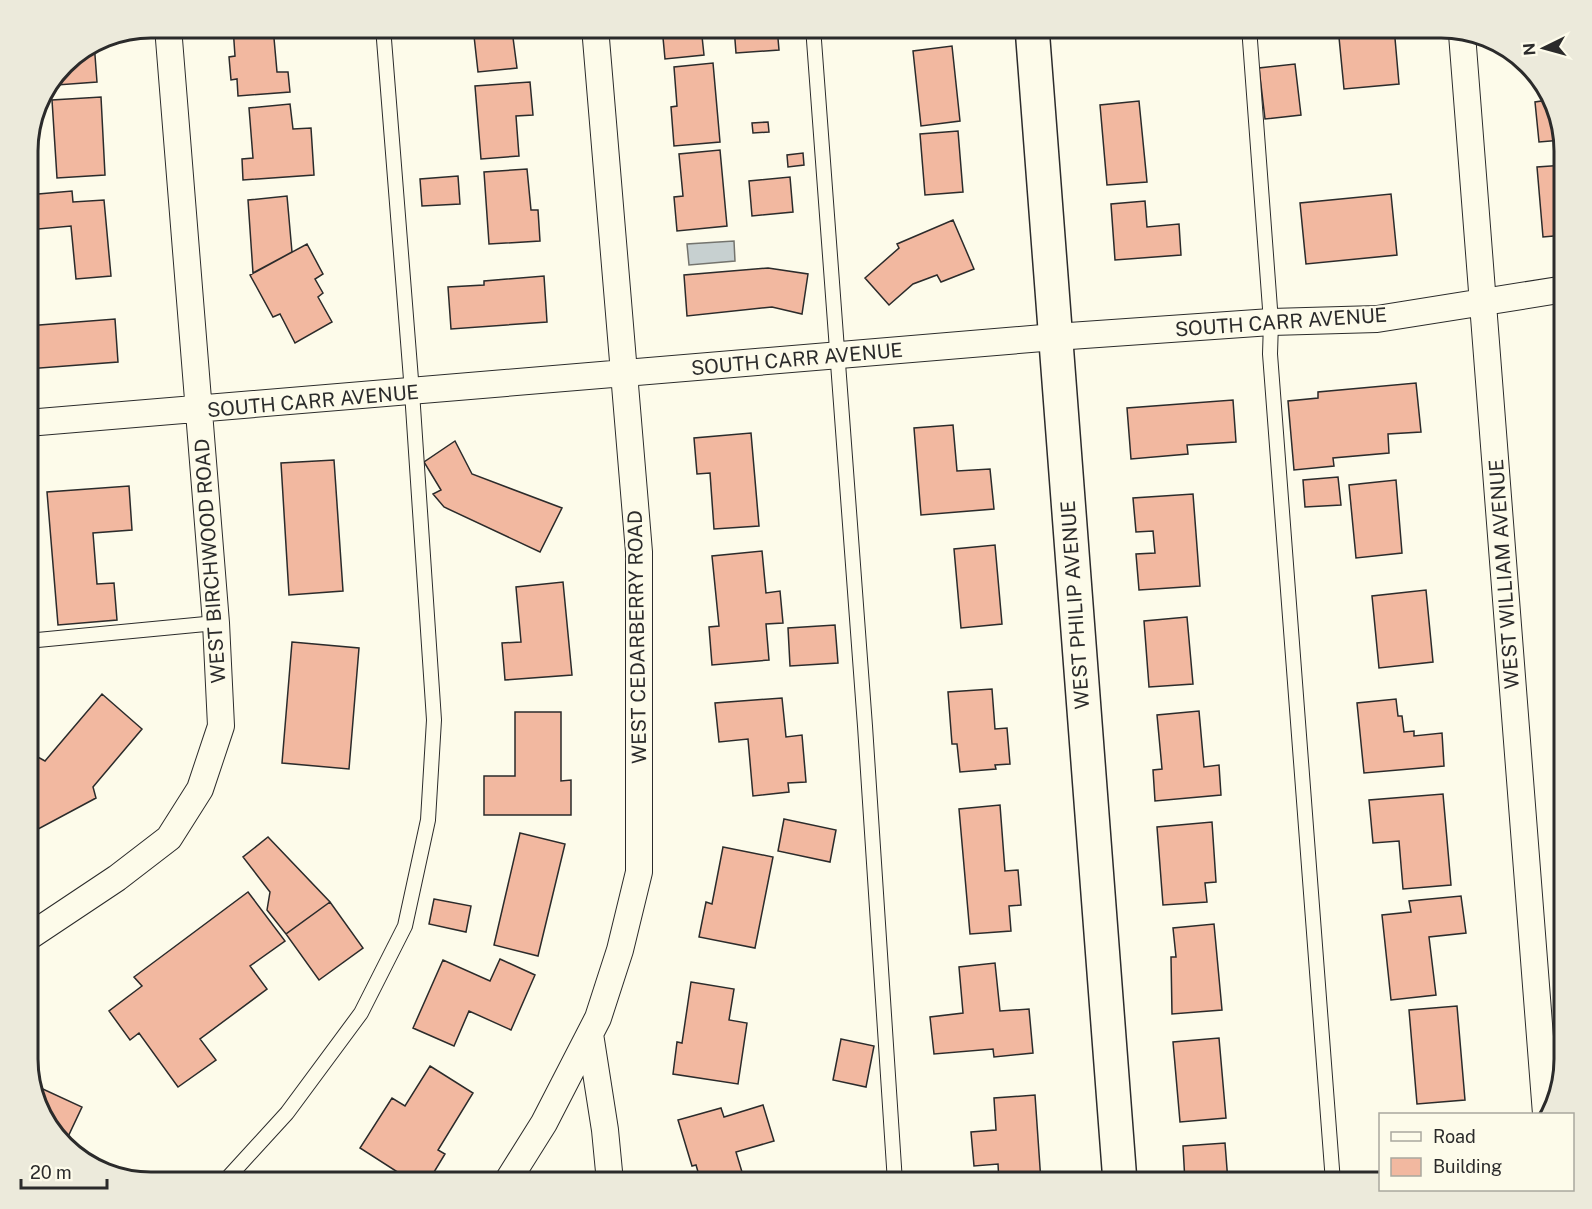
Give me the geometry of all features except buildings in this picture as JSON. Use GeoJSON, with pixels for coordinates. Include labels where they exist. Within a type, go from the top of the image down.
{"type":"FeatureCollection","features":[{"type":"Feature","properties":{"kind":"main road","name":"WEST PHILIP AVENUE"},"geometry":{"type":"LineString","coordinates":[[1033,38],[1119,1172]]}},
{"type":"Feature","properties":{"kind":"street","name":"WEST BIRCHWOOD ROAD"},"geometry":{"type":"LineString","coordinates":[[38,931],[117,878],[169,838],[200,789],[221,726],[216,623],[169,38]]}},
{"type":"Feature","properties":{"kind":"street","name":"WEST CEDARBERRY ROAD"},"geometry":{"type":"LineString","coordinates":[[513,1172],[544,1123],[598,1018],[620,950],[639,872],[639,552],[596,38]]}},
{"type":"Feature","properties":{"kind":"street","name":"WEST WILLIAM AVENUE"},"geometry":{"type":"LineString","coordinates":[[1462,39],[1545,1103]]}},
{"type":"Feature","properties":{"kind":"street","name":"SOUTH CARR AVENUE"},"geometry":{"type":"LineString","coordinates":[[38,422],[1055,337],[1271,322],[1377,319],[1554,291]]}},
{"type":"Feature","properties":{"kind":"street"},"geometry":{"type":"LineString","coordinates":[[590,1034],[609,1172]]}},
{"type":"Feature","properties":{"kind":"lane"},"geometry":{"type":"LineString","coordinates":[[233,1172],[287,1113],[361,1013],[405,926],[428,820],[434,720],[412,392],[384,38]]}},
{"type":"Feature","properties":{"kind":"lane"},"geometry":{"type":"LineString","coordinates":[[814,38],[894,1172]]}},
{"type":"Feature","properties":{"kind":"lane"},"geometry":{"type":"LineString","coordinates":[[1250,38],[1271,322],[1270,354],[1332,1172]]}},
{"type":"Feature","properties":{"kind":"lane"},"geometry":{"type":"LineString","coordinates":[[38,640],[216,623]]}},
{"type":"Feature","properties":{"kind":"shaded area"},"geometry":{"type":"Polygon","coordinates":[[[734,241],[735,261],[689,265],[687,244],[734,241]]]}}]}
